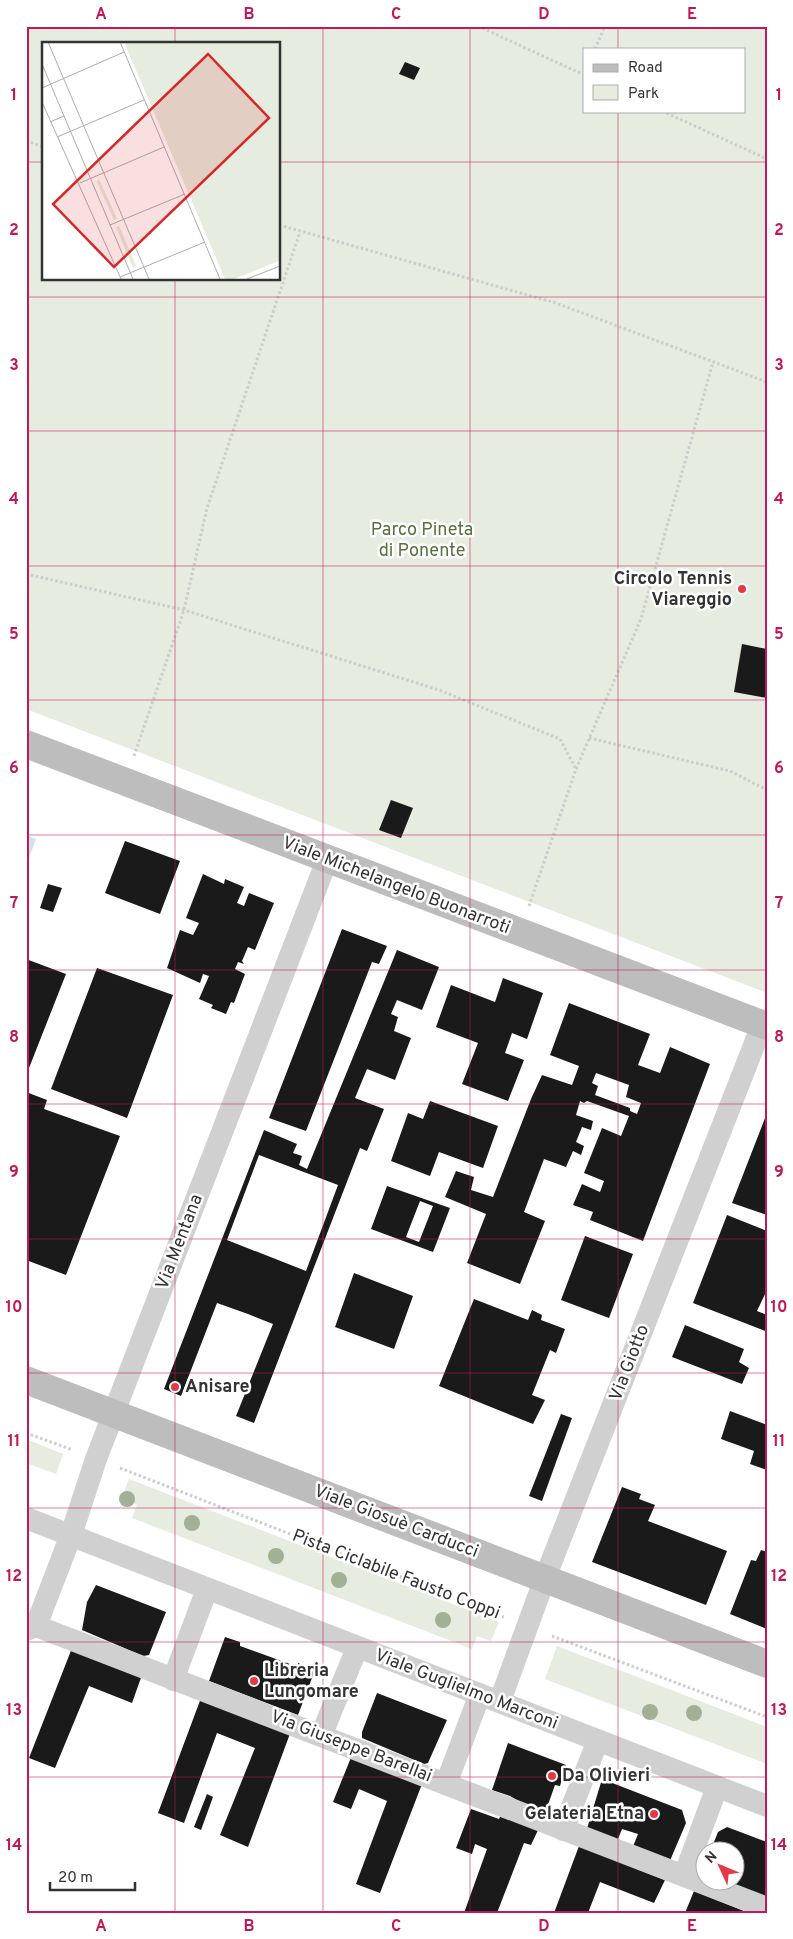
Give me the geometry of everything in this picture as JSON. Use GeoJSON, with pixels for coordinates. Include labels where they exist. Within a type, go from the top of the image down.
{"type":"FeatureCollection","features":[{"type":"Feature","properties":{"kind":"street","name":"Viale Michelangelo Buonarroti"},"geometry":{"type":"LineString","coordinates":[[26,744],[765,1026]]}},
{"type":"Feature","properties":{"kind":"street","name":"Via Mentana"},"geometry":{"type":"LineString","coordinates":[[31,1628],[71,1535],[96,1459],[327,860]]}},
{"type":"Feature","properties":{"kind":"street","name":"Via Giotto"},"geometry":{"type":"LineString","coordinates":[[446,1784],[490,1697],[529,1627],[545,1578],[765,1026]]}},
{"type":"Feature","properties":{"kind":"street","name":"Viale Giosuè Carducci"},"geometry":{"type":"LineString","coordinates":[[26,1380],[767,1664]]}},
{"type":"Feature","properties":{"kind":"street","name":"Viale Guglielmo Marconi"},"geometry":{"type":"LineString","coordinates":[[26,1518],[767,1806]]}},
{"type":"Feature","properties":{"kind":"street"},"geometry":{"type":"LineString","coordinates":[[173,1680],[207,1589]]}},
{"type":"Feature","properties":{"kind":"street","name":"Via Giuseppe Barellai"},"geometry":{"type":"LineString","coordinates":[[31,1628],[321,1736],[767,1908]]}},
{"type":"Feature","properties":{"kind":"street"},"geometry":{"type":"LineString","coordinates":[[321,1736],[357,1648]]}},
{"type":"Feature","properties":{"kind":"street"},"geometry":{"type":"LineString","coordinates":[[563,1830],[598,1740]]}},
{"type":"Feature","properties":{"kind":"street"},"geometry":{"type":"LineString","coordinates":[[684,1876],[717,1787]]}},
{"type":"Feature","properties":{"kind":"path"},"geometry":{"type":"LineString","coordinates":[[478,26],[583,75]]}},
{"type":"Feature","properties":{"kind":"path"},"geometry":{"type":"LineString","coordinates":[[595,48],[605,26]]}},
{"type":"Feature","properties":{"kind":"path"},"geometry":{"type":"LineString","coordinates":[[664,112],[767,160]]}},
{"type":"Feature","properties":{"kind":"path"},"geometry":{"type":"LineString","coordinates":[[26,141],[42,146]]}},
{"type":"Feature","properties":{"kind":"path"},"geometry":{"type":"LineString","coordinates":[[280,225],[556,302],[767,382]]}},
{"type":"Feature","properties":{"kind":"path"},"geometry":{"type":"LineString","coordinates":[[125,782],[184,610],[207,508],[300,232]]}},
{"type":"Feature","properties":{"kind":"path"},"geometry":{"type":"LineString","coordinates":[[519,933],[576,769],[641,619],[713,362]]}},
{"type":"Feature","properties":{"kind":"path"},"geometry":{"type":"LineString","coordinates":[[26,574],[184,610],[438,690],[560,739],[576,769]]}},
{"type":"Feature","properties":{"kind":"path"},"geometry":{"type":"LineString","coordinates":[[589,738],[730,771],[767,790]]}},
{"type":"Feature","properties":{"kind":"path","name":"Pista Ciclabile Fausto Coppi"},"geometry":{"type":"LineString","coordinates":[[26,1433],[767,1718]]}},
{"type":"Feature","properties":{"kind":"green space","name":"Parco Pineta di Ponente"},"geometry":{"type":"Polygon","coordinates":[[[26,26],[767,26],[767,993],[26,709],[26,26]]]}},
{"type":"Feature","properties":{"kind":"green space"},"geometry":{"type":"Polygon","coordinates":[[[26,1439],[63,1454],[56,1474],[26,1463],[26,1439]]]}},
{"type":"Feature","properties":{"kind":"green space"},"geometry":{"type":"Polygon","coordinates":[[[129,1479],[499,1622],[491,1641],[477,1636],[472,1649],[132,1518],[137,1505],[121,1499],[129,1479]]]}},
{"type":"Feature","properties":{"kind":"green space"},"geometry":{"type":"Polygon","coordinates":[[[557,1646],[767,1727],[767,1764],[545,1679],[557,1646]]]}},
{"type":"Feature","properties":{"kind":"water"},"geometry":{"type":"Polygon","coordinates":[[[26,835],[36,839],[26,866],[26,835]]]}},
{"type":"Feature","properties":{"kind":"building"},"geometry":{"type":"Polygon","coordinates":[[[405,62],[420,68],[414,80],[399,74],[405,62]]]}},
{"type":"Feature","properties":{"kind":"building"},"geometry":{"type":"Polygon","coordinates":[[[742,644],[767,649],[767,698],[734,692],[742,644]]]}},
{"type":"Feature","properties":{"kind":"building"},"geometry":{"type":"Polygon","coordinates":[[[391,800],[413,808],[401,838],[379,830],[391,800]]]}},
{"type":"Feature","properties":{"kind":"building"},"geometry":{"type":"Polygon","coordinates":[[[125,841],[180,861],[160,914],[105,893],[125,841]]]}},
{"type":"Feature","properties":{"kind":"building"},"geometry":{"type":"Polygon","coordinates":[[[203,874],[224,884],[225,879],[244,887],[237,903],[244,906],[249,893],[274,903],[255,950],[248,947],[242,961],[244,964],[238,962],[235,969],[245,974],[234,1003],[231,1002],[226,1014],[211,1008],[213,1005],[199,999],[209,976],[203,974],[200,983],[167,968],[180,930],[193,935],[199,923],[186,918],[203,874]]]}},
{"type":"Feature","properties":{"kind":"building"},"geometry":{"type":"Polygon","coordinates":[[[48,884],[62,888],[53,912],[40,908],[48,884]]]}},
{"type":"Feature","properties":{"kind":"building"},"geometry":{"type":"Polygon","coordinates":[[[342,929],[387,946],[379,964],[372,962],[306,1131],[269,1118],[342,929]]]}},
{"type":"Feature","properties":{"kind":"building"},"geometry":{"type":"Polygon","coordinates":[[[397,950],[439,967],[422,1010],[397,1000],[391,1014],[398,1017],[394,1031],[411,1038],[395,1080],[367,1069],[355,1098],[384,1109],[367,1151],[360,1148],[254,1423],[236,1416],[273,1324],[248,1314],[217,1303],[181,1396],[164,1389],[264,1130],[297,1144],[293,1153],[302,1156],[299,1165],[307,1169],[397,950]],[[259,1155],[227,1240],[306,1271],[338,1185],[259,1155]]]}},
{"type":"Feature","properties":{"kind":"building"},"geometry":{"type":"Polygon","coordinates":[[[26,959],[66,974],[29,1068],[26,1067],[26,959]]]}},
{"type":"Feature","properties":{"kind":"building"},"geometry":{"type":"Polygon","coordinates":[[[97,968],[173,995],[127,1118],[51,1089],[97,968]]]}},
{"type":"Feature","properties":{"kind":"building"},"geometry":{"type":"Polygon","coordinates":[[[503,978],[543,993],[527,1039],[512,1033],[505,1053],[524,1060],[508,1101],[462,1084],[478,1043],[436,1027],[451,985],[495,1002],[503,978]]]}},
{"type":"Feature","properties":{"kind":"building"},"geometry":{"type":"Polygon","coordinates":[[[569,1003],[650,1034],[638,1065],[660,1073],[670,1047],[710,1064],[643,1241],[590,1220],[593,1212],[573,1205],[582,1184],[600,1192],[604,1181],[584,1173],[602,1128],[621,1136],[629,1116],[587,1101],[584,1103],[580,1101],[576,1115],[593,1121],[591,1130],[582,1127],[576,1142],[584,1146],[581,1155],[573,1151],[566,1167],[544,1159],[524,1212],[545,1221],[520,1284],[467,1263],[486,1214],[445,1197],[456,1171],[474,1177],[471,1190],[493,1197],[542,1075],[572,1085],[579,1066],[550,1055],[569,1003]],[[596,1073],[592,1083],[598,1086],[595,1095],[630,1108],[630,1111],[637,1114],[641,1103],[626,1097],[629,1085],[596,1073]]]}},
{"type":"Feature","properties":{"kind":"building"},"geometry":{"type":"Polygon","coordinates":[[[26,1092],[47,1100],[44,1109],[120,1136],[66,1275],[26,1260],[26,1195],[28,1189],[26,1188],[26,1092]]]}},
{"type":"Feature","properties":{"kind":"building"},"geometry":{"type":"Polygon","coordinates":[[[430,1101],[498,1126],[483,1168],[439,1152],[430,1176],[391,1161],[408,1113],[423,1119],[430,1101]]]}},
{"type":"Feature","properties":{"kind":"building"},"geometry":{"type":"Polygon","coordinates":[[[767,1113],[767,1215],[732,1203],[767,1113]]]}},
{"type":"Feature","properties":{"kind":"building"},"geometry":{"type":"Polygon","coordinates":[[[387,1186],[450,1208],[433,1252],[371,1229],[387,1186]],[[420,1201],[406,1237],[419,1242],[433,1206],[420,1201]]]}},
{"type":"Feature","properties":{"kind":"building"},"geometry":{"type":"Polygon","coordinates":[[[727,1215],[767,1231],[767,1290],[757,1311],[767,1315],[765,1331],[693,1303],[727,1215]]]}},
{"type":"Feature","properties":{"kind":"building"},"geometry":{"type":"Polygon","coordinates":[[[585,1236],[633,1254],[609,1318],[561,1300],[585,1236]]]}},
{"type":"Feature","properties":{"kind":"building"},"geometry":{"type":"Polygon","coordinates":[[[354,1273],[413,1296],[394,1349],[335,1327],[354,1273]]]}},
{"type":"Feature","properties":{"kind":"building"},"geometry":{"type":"Polygon","coordinates":[[[474,1299],[528,1320],[532,1310],[542,1315],[541,1320],[565,1329],[556,1353],[550,1350],[532,1395],[545,1400],[533,1424],[439,1386],[474,1299]]]}},
{"type":"Feature","properties":{"kind":"building"},"geometry":{"type":"Polygon","coordinates":[[[685,1325],[744,1349],[739,1362],[749,1368],[742,1384],[672,1357],[685,1325]]]}},
{"type":"Feature","properties":{"kind":"building"},"geometry":{"type":"Polygon","coordinates":[[[730,1411],[767,1425],[767,1470],[750,1464],[754,1451],[721,1439],[730,1411]]]}},
{"type":"Feature","properties":{"kind":"building"},"geometry":{"type":"Polygon","coordinates":[[[561,1414],[572,1418],[542,1501],[529,1496],[561,1414]]]}},
{"type":"Feature","properties":{"kind":"building"},"geometry":{"type":"Polygon","coordinates":[[[622,1487],[641,1494],[639,1499],[655,1505],[648,1521],[727,1551],[706,1605],[592,1562],[622,1487]]]}},
{"type":"Feature","properties":{"kind":"building"},"geometry":{"type":"Polygon","coordinates":[[[761,1550],[767,1552],[767,1629],[730,1614],[751,1560],[756,1561],[761,1550]]]}},
{"type":"Feature","properties":{"kind":"building"},"geometry":{"type":"Polygon","coordinates":[[[96,1585],[166,1612],[149,1655],[143,1656],[82,1630],[87,1602],[96,1585]]]}},
{"type":"Feature","properties":{"kind":"building"},"geometry":{"type":"Polygon","coordinates":[[[225,1637],[240,1642],[240,1646],[298,1667],[298,1663],[315,1670],[298,1715],[209,1681],[225,1637]]]}},
{"type":"Feature","properties":{"kind":"building"},"geometry":{"type":"Polygon","coordinates":[[[72,1648],[142,1675],[132,1703],[89,1686],[55,1768],[29,1758],[72,1648]]]}},
{"type":"Feature","properties":{"kind":"building"},"geometry":{"type":"Polygon","coordinates":[[[377,1693],[447,1720],[428,1763],[424,1764],[362,1738],[362,1732],[377,1693]]]}},
{"type":"Feature","properties":{"kind":"building"},"geometry":{"type":"Polygon","coordinates":[[[201,1698],[291,1731],[248,1847],[220,1835],[255,1748],[217,1733],[184,1823],[158,1813],[201,1698]]]}},
{"type":"Feature","properties":{"kind":"building"},"geometry":{"type":"Polygon","coordinates":[[[508,1743],[566,1765],[560,1786],[555,1785],[544,1816],[510,1796],[492,1790],[508,1743]]]}},
{"type":"Feature","properties":{"kind":"building"},"geometry":{"type":"Polygon","coordinates":[[[352,1755],[422,1784],[380,1893],[356,1884],[387,1801],[359,1789],[351,1809],[333,1802],[352,1755]]]}},
{"type":"Feature","properties":{"kind":"building"},"geometry":{"type":"Polygon","coordinates":[[[602,1779],[682,1810],[686,1823],[669,1863],[632,1849],[638,1834],[622,1829],[616,1844],[586,1832],[602,1779]]]}},
{"type":"Feature","properties":{"kind":"building"},"geometry":{"type":"Polygon","coordinates":[[[207,1794],[213,1797],[201,1830],[194,1827],[207,1794]]]}},
{"type":"Feature","properties":{"kind":"building"},"geometry":{"type":"Polygon","coordinates":[[[471,1809],[499,1819],[502,1813],[539,1828],[531,1845],[524,1843],[497,1913],[464,1913],[487,1849],[475,1844],[472,1854],[456,1848],[471,1809]]]}},
{"type":"Feature","properties":{"kind":"building"},"geometry":{"type":"Polygon","coordinates":[[[727,1827],[767,1842],[767,1901],[743,1892],[746,1892],[746,1842],[714,1842],[718,1832],[727,1827]]]}},
{"type":"Feature","properties":{"kind":"building"},"geometry":{"type":"Polygon","coordinates":[[[579,1846],[665,1880],[654,1903],[600,1882],[588,1913],[554,1913],[579,1846]]]}},
{"type":"Feature","properties":{"kind":"building"},"geometry":{"type":"Polygon","coordinates":[[[694,1891],[749,1913],[685,1913],[694,1891]]]}},
{"type":"Feature","properties":{"kind":"place","name":"Circolo Tennis Viareggio"},"geometry":{"type":"Point","coordinates":[742,589]}},
{"type":"Feature","properties":{"kind":"place","name":"Anisare"},"geometry":{"type":"Point","coordinates":[175,1387]}},
{"type":"Feature","properties":{"kind":"place","name":"Libreria Lungomare"},"geometry":{"type":"Point","coordinates":[254,1681]}},
{"type":"Feature","properties":{"kind":"place","name":"Da Olivieri"},"geometry":{"type":"Point","coordinates":[552,1776]}},
{"type":"Feature","properties":{"kind":"place","name":"Gelateria Etna"},"geometry":{"type":"Point","coordinates":[654,1814]}}]}
